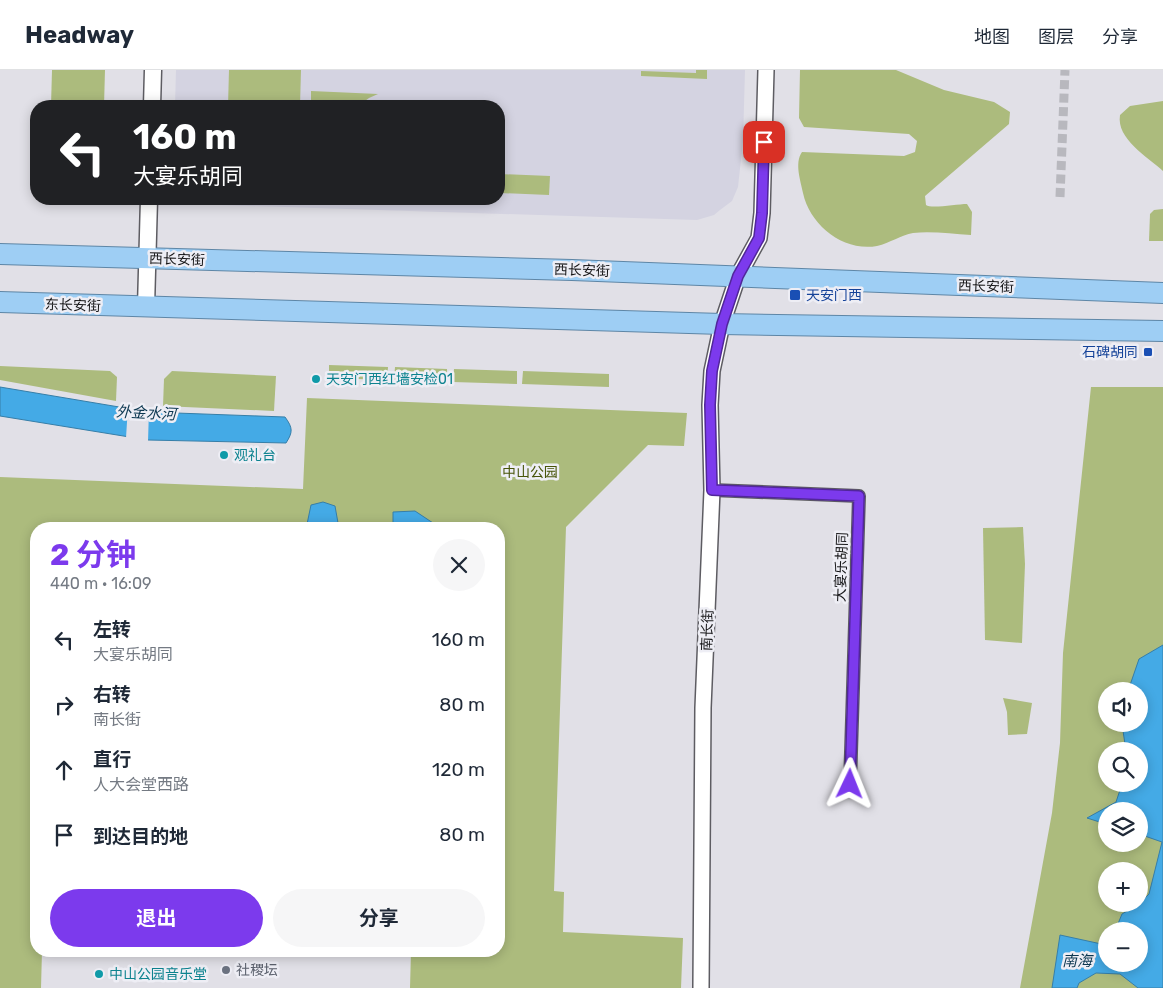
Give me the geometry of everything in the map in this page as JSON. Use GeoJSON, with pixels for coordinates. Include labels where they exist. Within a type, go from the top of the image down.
{"type":"FeatureCollection","features":[{"type":"Feature","properties":{"kind":"highway","name":"西长安街"},"geometry":{"type":"LineString","coordinates":[[0,254],[738,276],[1163,293]]}},
{"type":"Feature","properties":{"kind":"highway","name":"东长安街"},"geometry":{"type":"LineString","coordinates":[[0,302],[146,307]]}},
{"type":"Feature","properties":{"kind":"highway"},"geometry":{"type":"LineString","coordinates":[[146,307],[722,324],[1163,331]]}},
{"type":"Feature","properties":{"kind":"main road"},"geometry":{"type":"LineString","coordinates":[[152,100],[153,70]]}},
{"type":"Feature","properties":{"kind":"main road"},"geometry":{"type":"LineString","coordinates":[[146,307],[149,205]]}},
{"type":"Feature","properties":{"kind":"street","name":"南长街"},"geometry":{"type":"LineString","coordinates":[[701,988],[703,708],[712,490],[710,405],[712,371],[722,324],[738,276],[759,238],[762,213],[766,70]]}},
{"type":"Feature","properties":{"kind":"street","name":"大宴乐胡同"},"geometry":{"type":"LineString","coordinates":[[712,490],[859,496],[850,784]]}},
{"type":"Feature","properties":{"kind":"shaded area"},"geometry":{"type":"Polygon","coordinates":[[[176,70],[745,70],[743,141],[738,187],[732,201],[714,215],[697,220],[219,205],[505,205],[505,100],[175,100],[176,70]]]}},
{"type":"Feature","properties":{"kind":"green space"},"geometry":{"type":"Polygon","coordinates":[[[52,70],[105,70],[104,100],[51,100],[52,70]]]}},
{"type":"Feature","properties":{"kind":"green space"},"geometry":{"type":"Polygon","coordinates":[[[229,70],[301,70],[300,100],[228,100],[229,70]]]}},
{"type":"Feature","properties":{"kind":"green space"},"geometry":{"type":"Polygon","coordinates":[[[696,70],[707,70],[707,79],[641,76],[641,71],[696,73],[696,70]]]}},
{"type":"Feature","properties":{"kind":"green space"},"geometry":{"type":"Polygon","coordinates":[[[800,70],[896,70],[944,90],[994,102],[1010,112],[1009,124],[925,196],[926,205],[929,206],[967,204],[972,212],[971,235],[935,232],[913,233],[882,245],[864,247],[852,245],[830,234],[813,216],[807,205],[798,167],[802,152],[904,156],[915,152],[917,141],[909,134],[804,127],[799,118],[800,70]]]}},
{"type":"Feature","properties":{"kind":"green space"},"geometry":{"type":"Polygon","coordinates":[[[311,91],[378,94],[366,100],[311,100],[311,91]]]}},
{"type":"Feature","properties":{"kind":"green space"},"geometry":{"type":"Polygon","coordinates":[[[1163,101],[1163,171],[1128,140],[1120,124],[1120,115],[1130,106],[1163,101]]]}},
{"type":"Feature","properties":{"kind":"green space"},"geometry":{"type":"Polygon","coordinates":[[[505,174],[550,176],[549,195],[505,193],[505,174]]]}},
{"type":"Feature","properties":{"kind":"green space"},"geometry":{"type":"Polygon","coordinates":[[[1163,209],[1163,241],[1149,241],[1150,214],[1154,210],[1163,209]]]}},
{"type":"Feature","properties":{"kind":"green space"},"geometry":{"type":"Polygon","coordinates":[[[329,365],[388,367],[387,380],[329,378],[329,365]]]}},
{"type":"Feature","properties":{"kind":"green space"},"geometry":{"type":"Polygon","coordinates":[[[0,366],[110,371],[117,377],[116,401],[0,380],[0,366]]]}},
{"type":"Feature","properties":{"kind":"green space"},"geometry":{"type":"Polygon","coordinates":[[[395,367],[447,369],[447,382],[394,380],[395,367]]]}},
{"type":"Feature","properties":{"kind":"green space"},"geometry":{"type":"Polygon","coordinates":[[[454,369],[517,371],[517,384],[453,382],[454,369]]]}},
{"type":"Feature","properties":{"kind":"green space"},"geometry":{"type":"Polygon","coordinates":[[[172,371],[276,376],[274,411],[163,406],[164,379],[172,371]]]}},
{"type":"Feature","properties":{"kind":"green space"},"geometry":{"type":"Polygon","coordinates":[[[523,371],[609,374],[609,387],[522,384],[523,371]]]}},
{"type":"Feature","properties":{"kind":"green space"},"geometry":{"type":"Polygon","coordinates":[[[1091,387],[1163,387],[1163,988],[1020,988],[1052,813],[1060,743],[1063,653],[1091,387]]]}},
{"type":"Feature","properties":{"kind":"green space","name":"中山公园"},"geometry":{"type":"Polygon","coordinates":[[[307,398],[687,413],[684,446],[648,445],[566,527],[554,891],[564,892],[563,932],[683,938],[681,988],[410,988],[411,957],[505,957],[505,522],[30,522],[30,957],[42,957],[41,988],[0,988],[0,477],[303,489],[307,398]]]}},
{"type":"Feature","properties":{"kind":"green space"},"geometry":{"type":"Polygon","coordinates":[[[1023,527],[1025,564],[1022,643],[985,640],[983,528],[1023,527]]]}},
{"type":"Feature","properties":{"kind":"green space"},"geometry":{"type":"Polygon","coordinates":[[[1003,698],[1032,703],[1027,734],[1008,735],[1007,712],[1003,698]]]}},
{"type":"Feature","properties":{"kind":"water","name":"外金水河"},"geometry":{"type":"Polygon","coordinates":[[[0,387],[149,412],[285,417],[290,424],[291,433],[286,443],[148,440],[0,416],[0,387]]]}},
{"type":"Feature","properties":{"kind":"water"},"geometry":{"type":"Polygon","coordinates":[[[323,502],[335,506],[338,522],[307,522],[311,505],[323,502]]]}},
{"type":"Feature","properties":{"kind":"water"},"geometry":{"type":"Polygon","coordinates":[[[415,511],[432,522],[393,522],[393,512],[415,511]]]}},
{"type":"Feature","properties":{"kind":"water","name":"南海"},"geometry":{"type":"Polygon","coordinates":[[[1163,645],[1163,988],[1138,988],[1120,974],[1096,973],[1079,983],[1077,988],[1052,988],[1060,935],[1098,943],[1098,972],[1148,972],[1148,922],[1119,922],[1122,914],[1125,912],[1148,912],[1148,895],[1162,842],[1148,837],[1148,802],[1116,802],[1119,792],[1148,792],[1148,742],[1125,742],[1123,732],[1148,732],[1148,682],[1131,682],[1139,659],[1163,645]]]}},
{"type":"Feature","properties":{"kind":"water","name":"南海"},"geometry":{"type":"Polygon","coordinates":[[[1098,812],[1098,821],[1087,818],[1098,812]]]}},
{"type":"Feature","properties":{"kind":"pier"},"geometry":{"type":"Polygon","coordinates":[[[128,406],[149,409],[148,442],[126,438],[128,406]]]}},
{"type":"Feature","properties":{"kind":"tunnel"},"geometry":{"type":"LineString","coordinates":[[1060,197],[1065,70]]}},
{"type":"Feature","properties":{"kind":"place","name":"天安门西"},"geometry":{"type":"Point","coordinates":[795,295]}},
{"type":"Feature","properties":{"kind":"place","name":"石碑胡同"},"geometry":{"type":"Point","coordinates":[1148,352]}},
{"type":"Feature","properties":{"kind":"place","name":"天安门西红墙安检01"},"geometry":{"type":"Point","coordinates":[316,379]}},
{"type":"Feature","properties":{"kind":"place","name":"观礼台"},"geometry":{"type":"Point","coordinates":[224,455]}},
{"type":"Feature","properties":{"kind":"place","name":"社稷坛"},"geometry":{"type":"Point","coordinates":[226,970]}},
{"type":"Feature","properties":{"kind":"place","name":"中山公园音乐堂"},"geometry":{"type":"Point","coordinates":[99,974]}},
{"type":"Feature","properties":{"kind":"route"},"geometry":{"type":"LineString","coordinates":[[764,142],[762,213],[759,238],[738,276],[722,324],[712,371],[710,454],[712,490],[859,496],[850,784]]}}]}
